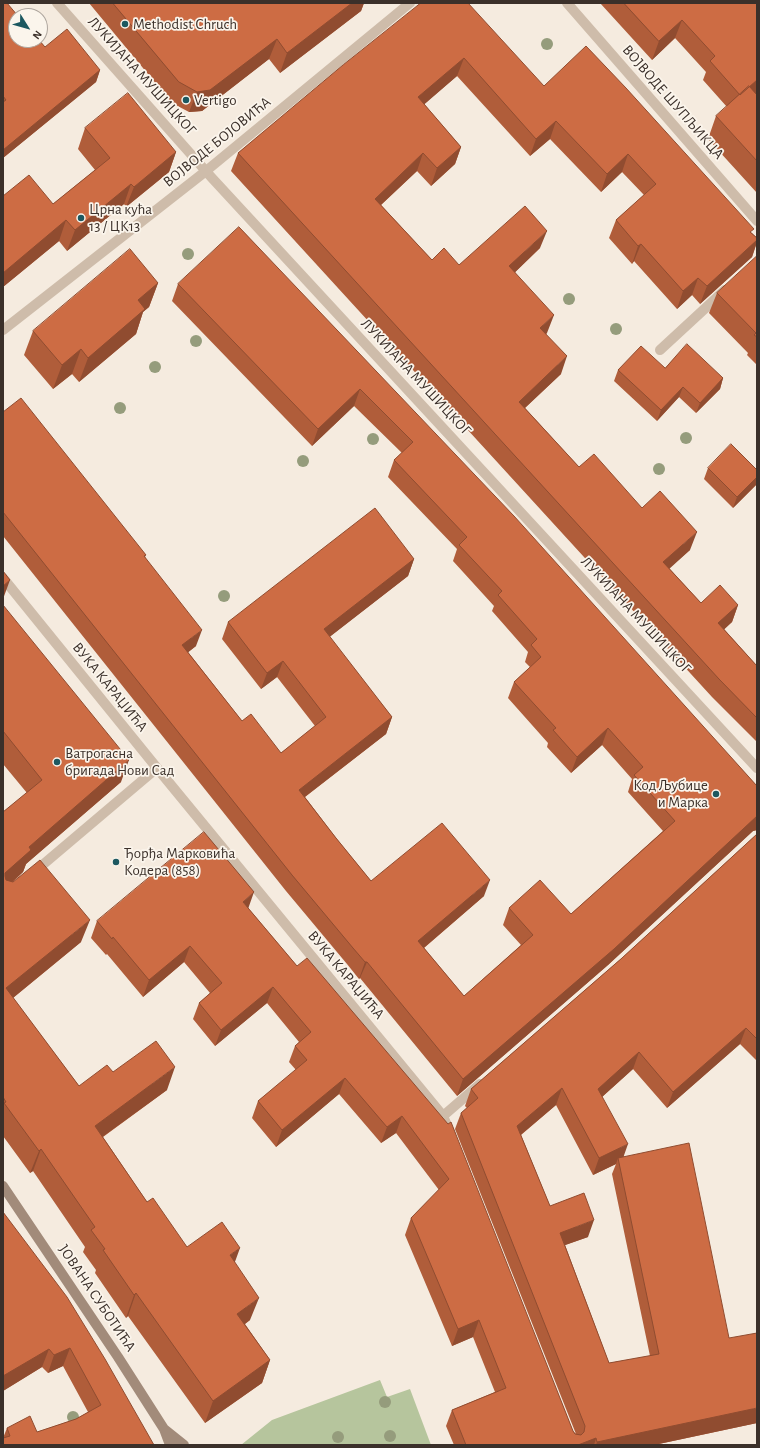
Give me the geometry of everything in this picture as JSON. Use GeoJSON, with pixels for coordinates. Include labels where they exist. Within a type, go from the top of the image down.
{"type":"FeatureCollection","features":[{"type":"Feature","properties":{"kind":"main road","name":"ЈОВАНА СУБОТИЋА"},"geometry":{"type":"LineString","coordinates":[[3,1186],[118,1357],[164,1429],[170,1445]]}},
{"type":"Feature","properties":{"kind":"main road","name":"ЈОВАНА СУБОТИЋА"},"geometry":{"type":"LineString","coordinates":[[164,1429],[184,1445]]}},
{"type":"Feature","properties":{"kind":"main road"},"geometry":{"type":"LineString","coordinates":[[164,1429],[164,1445]]}},
{"type":"Feature","properties":{"kind":"street","name":"ЛУКИЈАНА МУШИЦКОГ"},"geometry":{"type":"LineString","coordinates":[[57,3],[206,171],[757,768]]}},
{"type":"Feature","properties":{"kind":"street","name":"ВОЈВОДЕ БОЈОВИЋА"},"geometry":{"type":"LineString","coordinates":[[3,330],[206,171],[410,3]]}},
{"type":"Feature","properties":{"kind":"street","name":"ВОЈВОДЕ ШУПЉИКЦА"},"geometry":{"type":"LineString","coordinates":[[567,3],[757,221]]}},
{"type":"Feature","properties":{"kind":"street"},"geometry":{"type":"LineString","coordinates":[[660,350],[734,282]]}},
{"type":"Feature","properties":{"kind":"street","name":"ВУКА КАРАЏИЋА"},"geometry":{"type":"LineString","coordinates":[[3,578],[156,768],[444,1116],[455,1145]]}},
{"type":"Feature","properties":{"kind":"street"},"geometry":{"type":"LineString","coordinates":[[27,878],[156,768]]}},
{"type":"Feature","properties":{"kind":"street"},"geometry":{"type":"LineString","coordinates":[[444,1116],[485,1080]]}},
{"type":"Feature","properties":{"kind":"green space"},"geometry":{"type":"Polygon","coordinates":[[[380,1380],[387,1397],[410,1389],[431,1445],[241,1445],[272,1420],[380,1380]]]}},
{"type":"Feature","properties":{"kind":"building"},"geometry":{"type":"Polygon","coordinates":[[[3,3],[7,3],[11,8],[8,8],[8,48],[48,48],[48,45],[67,29],[100,70],[3,150],[3,102],[6,100],[3,96],[3,3]]]}},
{"type":"Feature","properties":{"kind":"building"},"geometry":{"type":"Polygon","coordinates":[[[113,3],[352,3],[287,53],[277,39],[210,90],[197,92],[179,82],[113,3]]]}},
{"type":"Feature","properties":{"kind":"building"},"geometry":{"type":"Polygon","coordinates":[[[421,3],[468,3],[544,86],[586,46],[754,229],[750,232],[757,238],[757,240],[707,286],[698,278],[683,291],[641,244],[638,246],[616,220],[656,184],[628,154],[607,174],[556,121],[536,139],[464,58],[418,97],[461,147],[437,168],[423,153],[375,199],[432,260],[444,248],[459,265],[525,206],[547,231],[509,266],[554,315],[540,328],[567,356],[519,402],[579,467],[594,454],[642,508],[660,491],[697,532],[663,562],[701,603],[720,585],[738,605],[718,623],[757,666],[757,718],[719,679],[238,153],[343,65],[421,3]]]}},
{"type":"Feature","properties":{"kind":"building"},"geometry":{"type":"Polygon","coordinates":[[[624,3],[757,3],[757,80],[740,95],[710,61],[715,56],[682,20],[659,41],[624,3]]]}},
{"type":"Feature","properties":{"kind":"building"},"geometry":{"type":"Polygon","coordinates":[[[749,86],[757,95],[757,161],[716,116],[749,86]]]}},
{"type":"Feature","properties":{"kind":"building"},"geometry":{"type":"Polygon","coordinates":[[[128,93],[176,152],[134,187],[131,184],[75,230],[66,220],[3,273],[3,196],[29,175],[53,204],[110,158],[85,128],[128,93]]]}},
{"type":"Feature","properties":{"kind":"building"},"geometry":{"type":"Polygon","coordinates":[[[239,227],[514,516],[757,786],[757,816],[614,949],[463,1079],[367,962],[365,962],[292,875],[3,512],[3,412],[21,398],[146,555],[144,556],[202,630],[182,645],[242,721],[251,714],[281,753],[326,717],[283,661],[267,673],[228,622],[375,508],[414,559],[324,629],[392,717],[299,790],[371,881],[442,823],[490,880],[418,941],[464,996],[533,935],[509,908],[540,880],[571,914],[675,821],[634,775],[643,767],[608,728],[577,757],[553,730],[556,728],[514,682],[541,657],[531,645],[537,639],[498,595],[502,591],[459,545],[467,537],[394,460],[413,442],[360,389],[318,429],[178,284],[239,227]]]}},
{"type":"Feature","properties":{"kind":"building"},"geometry":{"type":"Polygon","coordinates":[[[130,249],[158,283],[138,300],[145,309],[88,358],[81,349],[62,365],[33,331],[130,249]]]}},
{"type":"Feature","properties":{"kind":"building"},"geometry":{"type":"Polygon","coordinates":[[[757,256],[757,337],[754,335],[756,333],[717,293],[757,256]]]}},
{"type":"Feature","properties":{"kind":"building"},"geometry":{"type":"Polygon","coordinates":[[[687,344],[723,378],[700,403],[683,387],[661,410],[618,370],[641,346],[665,368],[687,344]]]}},
{"type":"Feature","properties":{"kind":"building"},"geometry":{"type":"Polygon","coordinates":[[[731,444],[757,470],[757,477],[737,497],[708,468],[731,444]]]}},
{"type":"Feature","properties":{"kind":"building"},"geometry":{"type":"Polygon","coordinates":[[[3,571],[10,580],[3,586],[3,571]]]}},
{"type":"Feature","properties":{"kind":"building"},"geometry":{"type":"Polygon","coordinates":[[[3,605],[129,760],[29,847],[31,850],[5,873],[6,880],[13,882],[40,860],[90,920],[6,988],[79,1086],[107,1065],[113,1072],[156,1041],[175,1067],[95,1126],[147,1202],[153,1198],[187,1247],[222,1222],[240,1248],[230,1255],[259,1298],[237,1314],[270,1360],[213,1401],[136,1293],[134,1295],[103,1250],[105,1249],[91,1230],[95,1227],[41,1149],[39,1151],[4,1103],[6,1102],[3,1097],[3,812],[42,780],[3,731],[3,605]]]}},
{"type":"Feature","properties":{"kind":"building"},"geometry":{"type":"Polygon","coordinates":[[[204,832],[254,892],[243,902],[297,966],[307,958],[448,1124],[451,1122],[573,1431],[575,1434],[581,1435],[584,1432],[585,1426],[461,1113],[478,1098],[471,1089],[622,958],[757,834],[757,1039],[746,1028],[673,1092],[639,1052],[598,1089],[628,1144],[599,1158],[562,1088],[517,1126],[550,1206],[584,1193],[594,1220],[560,1233],[609,1363],[659,1354],[618,1158],[689,1143],[729,1338],[757,1333],[757,1408],[597,1442],[596,1438],[578,1445],[466,1445],[452,1410],[506,1388],[479,1320],[458,1329],[411,1218],[449,1179],[402,1116],[387,1127],[345,1078],[282,1130],[258,1101],[307,1060],[295,1046],[311,1032],[273,987],[221,1030],[199,1003],[222,983],[190,946],[149,980],[113,937],[112,939],[97,921],[204,832]]]}},
{"type":"Feature","properties":{"kind":"building"},"geometry":{"type":"Polygon","coordinates":[[[3,1212],[67,1297],[105,1359],[154,1445],[3,1445],[3,1438],[10,1436],[7,1428],[30,1416],[37,1432],[76,1419],[101,1405],[70,1348],[54,1355],[49,1349],[3,1376],[3,1212]]]}},
{"type":"Feature","properties":{"kind":"place","name":"Methodist Chruch"},"geometry":{"type":"Point","coordinates":[125,24]}},
{"type":"Feature","properties":{"kind":"place","name":"Vertigo"},"geometry":{"type":"Point","coordinates":[186,100]}},
{"type":"Feature","properties":{"kind":"place","name":"Црна кућа 13 / ЦК13"},"geometry":{"type":"Point","coordinates":[81,218]}},
{"type":"Feature","properties":{"kind":"place","name":"Ватрогасна бригада Нови Сад"},"geometry":{"type":"Point","coordinates":[57,762]}},
{"type":"Feature","properties":{"kind":"place","name":"Код Љубице и Марка"},"geometry":{"type":"Point","coordinates":[716,794]}},
{"type":"Feature","properties":{"kind":"place","name":"Ђорђа Марковића Кодера (858)"},"geometry":{"type":"Point","coordinates":[116,862]}}]}
